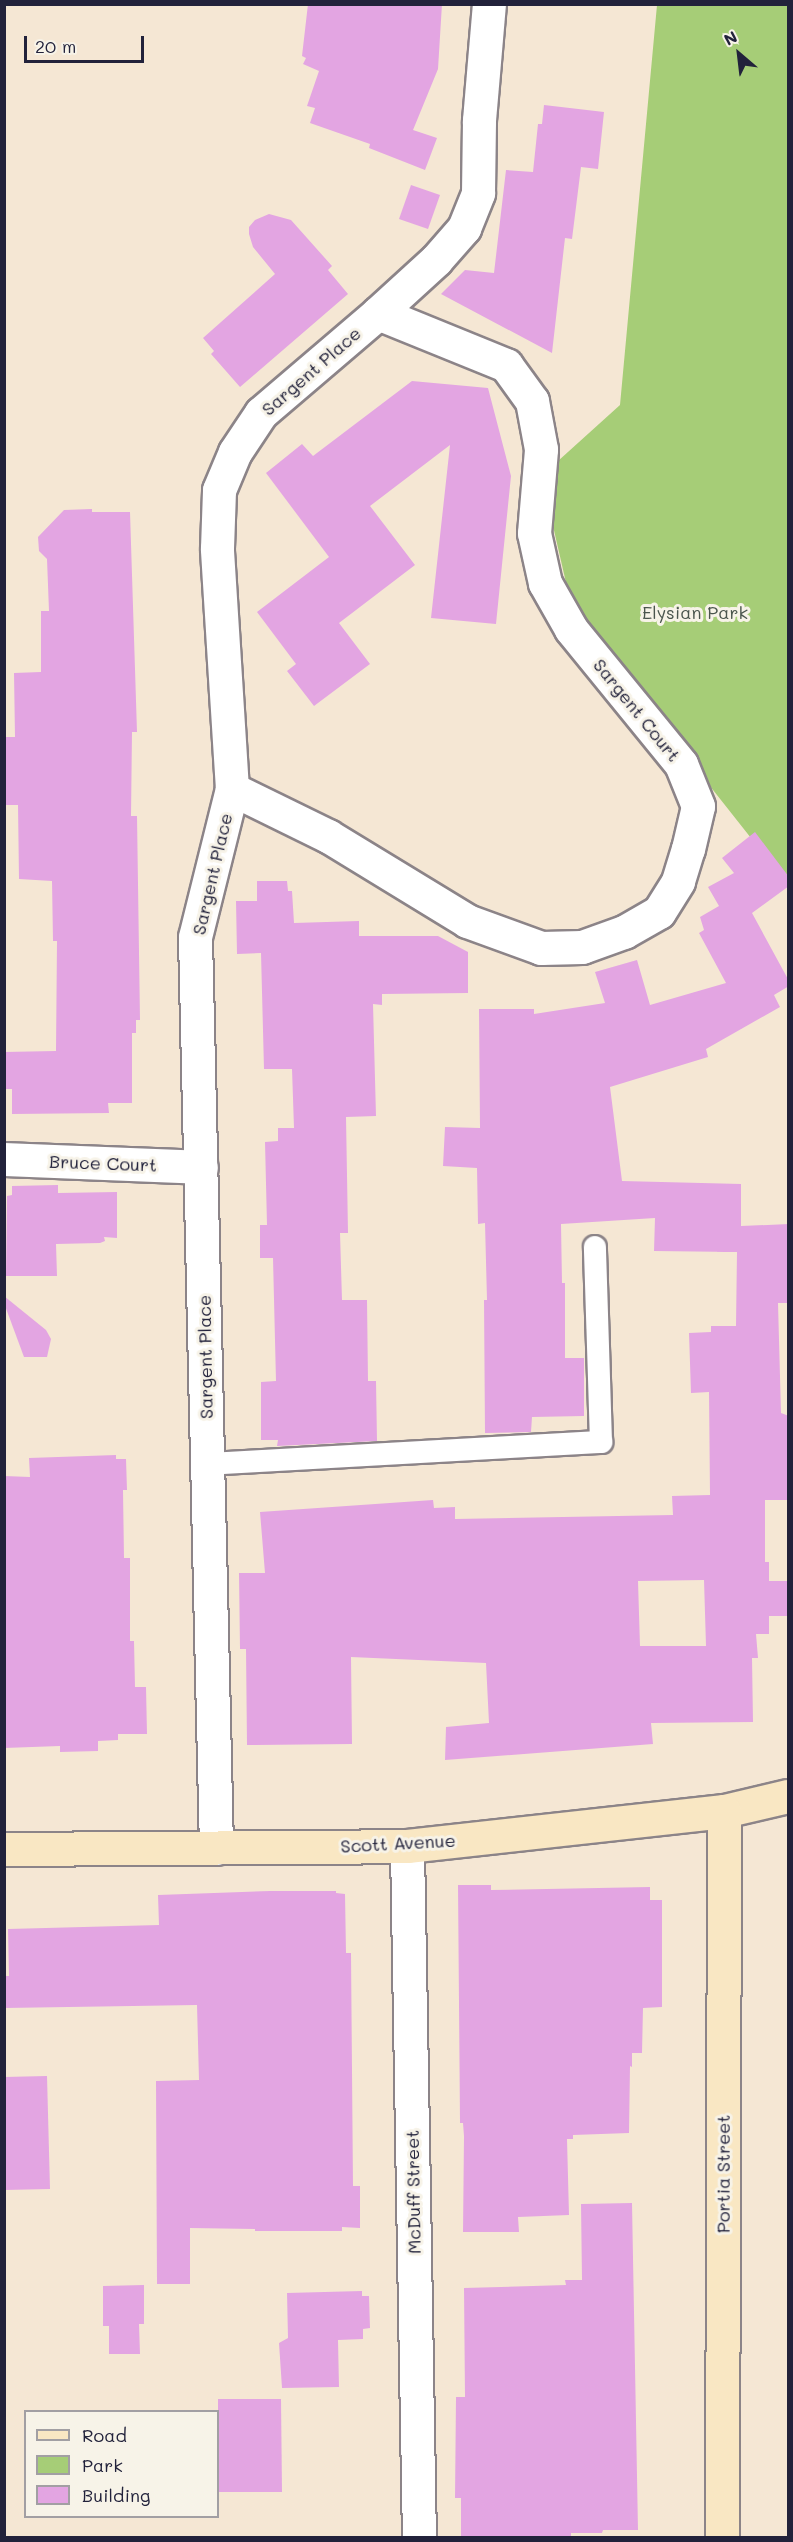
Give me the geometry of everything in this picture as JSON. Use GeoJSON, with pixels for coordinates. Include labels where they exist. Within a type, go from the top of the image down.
{"type":"FeatureCollection","features":[{"type":"Feature","properties":{"kind":"street","name":"Sargent Place"},"geometry":{"type":"LineString","coordinates":[[216,1848],[195,937],[232,789],[217,548],[219,490],[235,452],[261,413],[436,261],[464,228],[478,193],[480,120],[489,4]]}},
{"type":"Feature","properties":{"kind":"street","name":"Sargent Court"},"geometry":{"type":"LineString","coordinates":[[232,789],[328,836],[467,921],[541,948],[582,946],[624,932],[659,912],[678,881],[688,849],[698,806],[681,764],[571,629],[545,583],[534,533],[541,449],[532,401],[506,365],[378,313]]}},
{"type":"Feature","properties":{"kind":"street","name":"Bruce Court"},"geometry":{"type":"LineString","coordinates":[[4,1159],[201,1167]]}},
{"type":"Feature","properties":{"kind":"street","name":"Scott Avenue"},"geometry":{"type":"LineString","coordinates":[[4,1849],[407,1846],[786,1802]]}},
{"type":"Feature","properties":{"kind":"street","name":"Portia Street"},"geometry":{"type":"LineString","coordinates":[[722,2538],[724,1810]]}},
{"type":"Feature","properties":{"kind":"street","name":"McDuff Street"},"geometry":{"type":"LineString","coordinates":[[407,1846],[419,2538]]}},
{"type":"Feature","properties":{"kind":"lane"},"geometry":{"type":"LineString","coordinates":[[207,1464],[601,1442],[595,1247]]}},
{"type":"Feature","properties":{"kind":"green space","name":"Elysian Park"},"geometry":{"type":"Polygon","coordinates":[[[657,5],[788,5],[788,885],[597,643],[598,634],[570,600],[553,526],[558,461],[620,405],[657,5]]]}},
{"type":"Feature","properties":{"kind":"building"},"geometry":{"type":"Polygon","coordinates":[[[308,4],[442,4],[438,69],[413,130],[437,138],[425,170],[369,148],[370,144],[310,123],[315,108],[307,106],[319,71],[303,64],[306,58],[302,56],[308,4]]]}},
{"type":"Feature","properties":{"kind":"building"},"geometry":{"type":"Polygon","coordinates":[[[544,105],[604,112],[598,169],[581,167],[572,239],[565,238],[552,353],[441,294],[465,270],[494,273],[506,170],[533,172],[538,124],[542,124],[544,105]]]}},
{"type":"Feature","properties":{"kind":"building"},"geometry":{"type":"Polygon","coordinates":[[[411,185],[440,195],[428,229],[399,219],[411,185]]]}},
{"type":"Feature","properties":{"kind":"building"},"geometry":{"type":"Polygon","coordinates":[[[269,214],[291,220],[332,266],[328,270],[348,294],[240,387],[211,354],[214,351],[203,338],[275,274],[253,247],[249,234],[249,227],[255,220],[269,214]]]}},
{"type":"Feature","properties":{"kind":"building"},"geometry":{"type":"Polygon","coordinates":[[[412,381],[488,388],[511,476],[496,624],[431,618],[450,445],[370,506],[415,565],[339,623],[370,664],[314,706],[287,671],[296,664],[257,612],[329,557],[266,473],[302,444],[313,456],[412,381]]]}},
{"type":"Feature","properties":{"kind":"building"},"geometry":{"type":"Polygon","coordinates":[[[92,509],[92,512],[130,512],[137,732],[132,732],[131,816],[137,816],[140,1020],[136,1020],[136,1033],[132,1033],[132,1103],[108,1103],[109,1113],[12,1114],[12,1089],[4,1089],[4,1052],[56,1051],[57,941],[53,941],[52,881],[19,879],[18,805],[4,805],[4,737],[15,737],[14,673],[41,672],[41,611],[49,611],[47,559],[39,551],[38,537],[64,510],[92,509]]]}},
{"type":"Feature","properties":{"kind":"building"},"geometry":{"type":"Polygon","coordinates":[[[755,832],[789,877],[789,886],[752,913],[789,981],[789,986],[774,995],[780,1007],[706,1049],[708,1057],[610,1087],[622,1181],[741,1184],[741,1226],[789,1224],[789,1303],[778,1303],[781,1413],[789,1416],[789,1500],[765,1500],[765,1562],[769,1562],[769,1581],[789,1581],[789,1616],[769,1616],[769,1634],[756,1634],[758,1658],[752,1658],[753,1722],[651,1723],[653,1744],[445,1760],[446,1727],[489,1723],[486,1663],[351,1657],[352,1744],[247,1745],[246,1649],[240,1649],[239,1573],[265,1573],[260,1512],[433,1500],[434,1508],[455,1507],[455,1519],[673,1515],[672,1496],[710,1495],[709,1392],[691,1393],[689,1333],[711,1332],[711,1326],[736,1326],[737,1252],[654,1251],[655,1218],[561,1224],[562,1283],[565,1283],[565,1358],[584,1358],[584,1416],[532,1417],[531,1432],[485,1433],[484,1300],[487,1300],[485,1223],[478,1224],[477,1168],[443,1166],[445,1127],[480,1128],[479,1009],[534,1009],[534,1014],[605,1003],[595,972],[637,960],[650,1005],[726,983],[699,933],[704,930],[700,917],[719,906],[708,887],[734,873],[722,858],[755,832]],[[704,1580],[638,1581],[640,1646],[706,1646],[704,1580]]]}},
{"type":"Feature","properties":{"kind":"building"},"geometry":{"type":"Polygon","coordinates":[[[257,881],[287,881],[288,891],[292,891],[294,923],[359,921],[359,936],[438,936],[468,952],[468,993],[382,994],[382,1005],[373,1004],[376,1116],[346,1117],[348,1233],[340,1233],[342,1300],[367,1300],[368,1381],[376,1381],[377,1441],[277,1446],[278,1440],[261,1440],[261,1382],[276,1381],[273,1258],[260,1258],[260,1225],[267,1225],[265,1142],[278,1141],[278,1128],[294,1128],[292,1069],[264,1069],[261,953],[237,954],[236,901],[257,901],[257,881]]]}},
{"type":"Feature","properties":{"kind":"building"},"geometry":{"type":"Polygon","coordinates":[[[58,1185],[58,1193],[117,1192],[117,1238],[104,1237],[105,1241],[100,1243],[56,1244],[57,1276],[6,1276],[7,1196],[12,1195],[12,1186],[58,1185]]]}},
{"type":"Feature","properties":{"kind":"building"},"geometry":{"type":"Polygon","coordinates":[[[4,1296],[46,1330],[51,1339],[47,1357],[24,1357],[4,1303],[4,1296]]]}},
{"type":"Feature","properties":{"kind":"building"},"geometry":{"type":"Polygon","coordinates":[[[116,1455],[116,1459],[126,1459],[127,1490],[123,1490],[124,1558],[130,1558],[130,1641],[134,1641],[135,1687],[146,1687],[147,1734],[118,1734],[118,1740],[98,1741],[98,1751],[60,1752],[60,1746],[4,1748],[4,1476],[30,1477],[29,1458],[116,1455]]]}},
{"type":"Feature","properties":{"kind":"building"},"geometry":{"type":"Polygon","coordinates":[[[458,1885],[491,1885],[491,1890],[650,1887],[650,1900],[662,1900],[662,2007],[643,2008],[642,2053],[632,2053],[632,2067],[630,2066],[629,2133],[573,2135],[573,2139],[567,2139],[569,2215],[518,2217],[519,2232],[463,2232],[464,2136],[463,2123],[460,2123],[458,1885]]]}},
{"type":"Feature","properties":{"kind":"building"},"geometry":{"type":"Polygon","coordinates":[[[336,1891],[336,1893],[345,1894],[346,1953],[351,1953],[353,2186],[360,2186],[360,2228],[342,2227],[342,2231],[255,2231],[255,2229],[190,2228],[190,2284],[157,2284],[156,2081],[199,2080],[197,2005],[4,2008],[4,1976],[9,1976],[8,1929],[159,1925],[158,1895],[336,1891]]]}},
{"type":"Feature","properties":{"kind":"building"},"geometry":{"type":"Polygon","coordinates":[[[47,2076],[50,2189],[4,2190],[4,2077],[47,2076]]]}},
{"type":"Feature","properties":{"kind":"building"},"geometry":{"type":"Polygon","coordinates":[[[632,2203],[638,2530],[571,2533],[571,2538],[461,2538],[461,2498],[455,2498],[456,2397],[465,2397],[464,2288],[566,2285],[565,2280],[582,2280],[581,2204],[632,2203]]]}},
{"type":"Feature","properties":{"kind":"building"},"geometry":{"type":"Polygon","coordinates":[[[144,2285],[144,2324],[139,2324],[140,2354],[109,2354],[109,2326],[103,2326],[103,2286],[144,2285]]]}},
{"type":"Feature","properties":{"kind":"building"},"geometry":{"type":"Polygon","coordinates":[[[362,2291],[362,2296],[369,2296],[370,2328],[363,2329],[363,2339],[338,2340],[339,2387],[282,2388],[279,2343],[288,2338],[287,2293],[362,2291]]]}},
{"type":"Feature","properties":{"kind":"building"},"geometry":{"type":"Polygon","coordinates":[[[218,2399],[281,2399],[282,2492],[219,2492],[218,2399]]]}}]}
